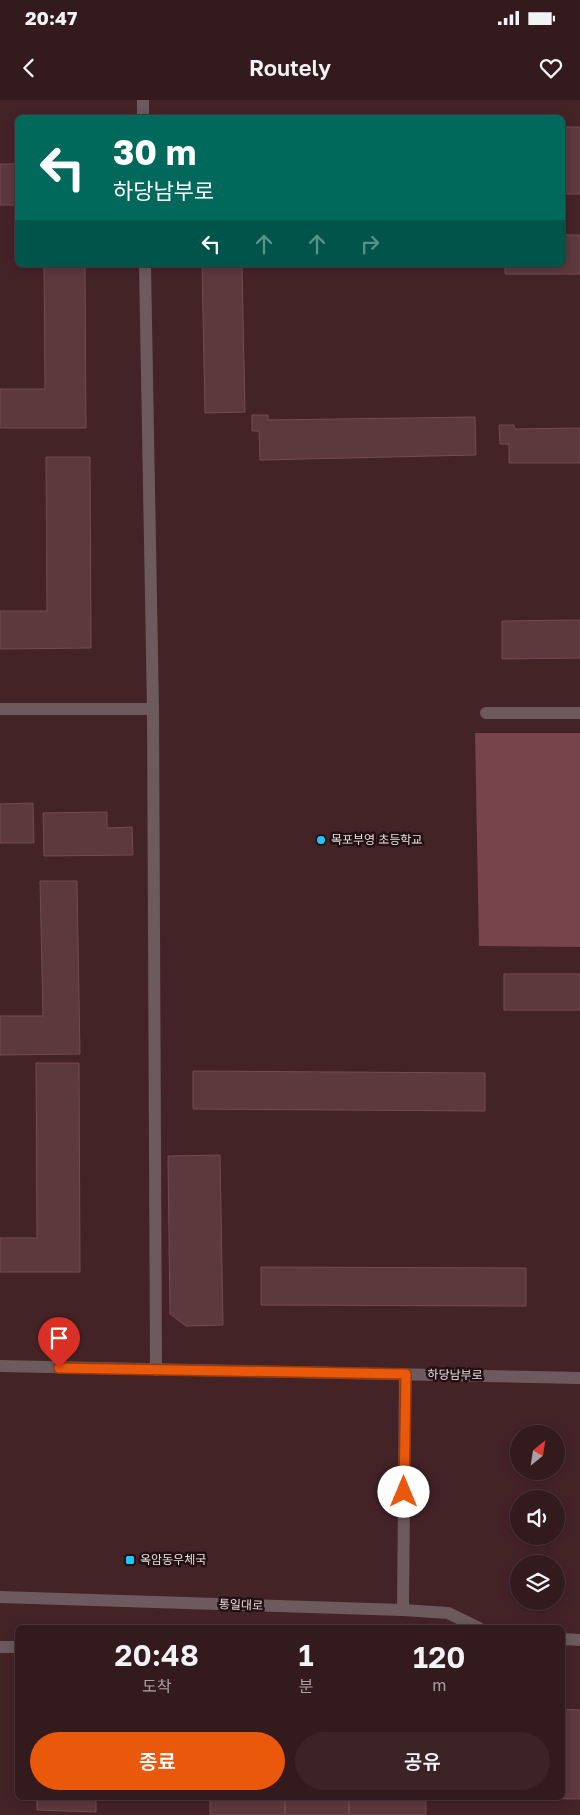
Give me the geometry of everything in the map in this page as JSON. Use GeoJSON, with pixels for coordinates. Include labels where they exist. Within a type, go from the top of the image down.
{"type":"FeatureCollection","features":[{"type":"Feature","properties":{"kind":"street"},"geometry":{"type":"LineString","coordinates":[[143,100],[143,115]]}},
{"type":"Feature","properties":{"kind":"street"},"geometry":{"type":"LineString","coordinates":[[146,267],[152,710],[156,1370]]}},
{"type":"Feature","properties":{"kind":"street"},"geometry":{"type":"LineString","coordinates":[[0,709],[152,710]]}},
{"type":"Feature","properties":{"kind":"street"},"geometry":{"type":"LineString","coordinates":[[486,713],[580,714]]}},
{"type":"Feature","properties":{"kind":"street","name":"하당남부로"},"geometry":{"type":"LineString","coordinates":[[0,1366],[580,1378]]}},
{"type":"Feature","properties":{"kind":"street"},"geometry":{"type":"LineString","coordinates":[[403,1610],[406,1374]]}},
{"type":"Feature","properties":{"kind":"street","name":"통일대로"},"geometry":{"type":"LineString","coordinates":[[0,1597],[403,1610],[448,1613],[473,1625]]}},
{"type":"Feature","properties":{"kind":"street"},"geometry":{"type":"LineString","coordinates":[[565,1639],[580,1640]]}},
{"type":"Feature","properties":{"kind":"street"},"geometry":{"type":"LineString","coordinates":[[0,1647],[15,1647]]}},
{"type":"Feature","properties":{"kind":"shaded area"},"geometry":{"type":"Polygon","coordinates":[[[475,733],[580,733],[580,947],[479,946],[475,733]]]}},
{"type":"Feature","properties":{"kind":"building"},"geometry":{"type":"Polygon","coordinates":[[[565,127],[580,127],[580,194],[565,194],[565,127]]]}},
{"type":"Feature","properties":{"kind":"building"},"geometry":{"type":"Polygon","coordinates":[[[0,164],[15,164],[15,205],[0,205],[0,164]]]}},
{"type":"Feature","properties":{"kind":"building"},"geometry":{"type":"Polygon","coordinates":[[[565,235],[580,235],[580,274],[505,274],[505,267],[565,267],[565,235]]]}},
{"type":"Feature","properties":{"kind":"building"},"geometry":{"type":"Polygon","coordinates":[[[44,267],[85,267],[86,428],[0,428],[0,389],[45,389],[44,267]]]}},
{"type":"Feature","properties":{"kind":"building"},"geometry":{"type":"Polygon","coordinates":[[[202,267],[242,267],[245,412],[205,413],[202,267]]]}},
{"type":"Feature","properties":{"kind":"building"},"geometry":{"type":"Polygon","coordinates":[[[252,415],[268,415],[268,420],[475,417],[476,455],[260,460],[259,431],[252,431],[252,415]]]}},
{"type":"Feature","properties":{"kind":"building"},"geometry":{"type":"Polygon","coordinates":[[[499,425],[514,425],[515,429],[580,428],[580,463],[509,463],[509,444],[500,444],[499,425]]]}},
{"type":"Feature","properties":{"kind":"building"},"geometry":{"type":"Polygon","coordinates":[[[46,457],[90,457],[91,648],[0,649],[0,611],[47,611],[46,457]]]}},
{"type":"Feature","properties":{"kind":"building"},"geometry":{"type":"Polygon","coordinates":[[[580,620],[580,658],[502,659],[502,621],[580,620]]]}},
{"type":"Feature","properties":{"kind":"building"},"geometry":{"type":"Polygon","coordinates":[[[33,803],[34,843],[0,843],[0,804],[33,803]]]}},
{"type":"Feature","properties":{"kind":"building"},"geometry":{"type":"Polygon","coordinates":[[[107,812],[107,828],[132,827],[133,855],[44,856],[43,813],[107,812]]]}},
{"type":"Feature","properties":{"kind":"building"},"geometry":{"type":"Polygon","coordinates":[[[40,881],[77,881],[80,1054],[0,1055],[0,1016],[43,1016],[40,881]]]}},
{"type":"Feature","properties":{"kind":"building"},"geometry":{"type":"Polygon","coordinates":[[[504,974],[580,974],[580,1010],[504,1010],[504,974]]]}},
{"type":"Feature","properties":{"kind":"building"},"geometry":{"type":"Polygon","coordinates":[[[36,1063],[79,1063],[80,1272],[0,1272],[0,1238],[37,1238],[36,1063]]]}},
{"type":"Feature","properties":{"kind":"building"},"geometry":{"type":"Polygon","coordinates":[[[193,1071],[485,1073],[485,1111],[193,1109],[193,1071]]]}},
{"type":"Feature","properties":{"kind":"building"},"geometry":{"type":"Polygon","coordinates":[[[220,1155],[223,1325],[186,1326],[170,1314],[168,1156],[220,1155]]]}},
{"type":"Feature","properties":{"kind":"building"},"geometry":{"type":"Polygon","coordinates":[[[261,1267],[526,1268],[526,1306],[261,1305],[261,1267]]]}},
{"type":"Feature","properties":{"kind":"building"},"geometry":{"type":"Polygon","coordinates":[[[565,1709],[580,1710],[580,1799],[565,1799],[565,1709]]]}},
{"type":"Feature","properties":{"kind":"building"},"geometry":{"type":"Polygon","coordinates":[[[37,1800],[96,1800],[96,1812],[37,1810],[37,1800]]]}},
{"type":"Feature","properties":{"kind":"building"},"geometry":{"type":"Polygon","coordinates":[[[210,1800],[285,1800],[285,1815],[210,1815],[210,1800]]]}},
{"type":"Feature","properties":{"kind":"building"},"geometry":{"type":"Polygon","coordinates":[[[285,1800],[349,1800],[349,1815],[285,1815],[285,1800]]]}},
{"type":"Feature","properties":{"kind":"building"},"geometry":{"type":"Polygon","coordinates":[[[349,1800],[426,1800],[426,1815],[349,1815],[349,1800]]]}},
{"type":"Feature","properties":{"kind":"place","name":"목포부영 초등학교"},"geometry":{"type":"Point","coordinates":[321,840]}},
{"type":"Feature","properties":{"kind":"place","name":"옥암동우체국"},"geometry":{"type":"Point","coordinates":[130,1560]}},
{"type":"Feature","properties":{"kind":"route"},"geometry":{"type":"LineString","coordinates":[[59,1368],[406,1374],[404,1492]]}}]}
